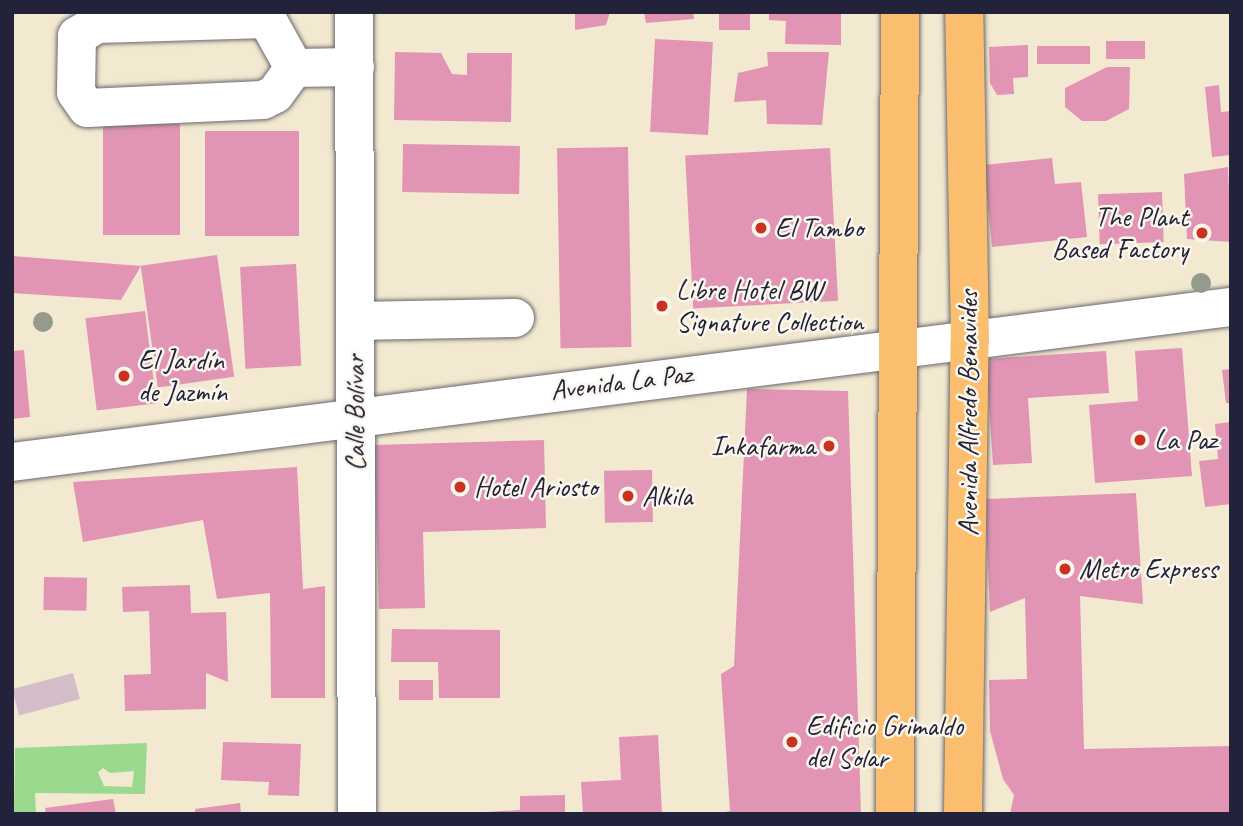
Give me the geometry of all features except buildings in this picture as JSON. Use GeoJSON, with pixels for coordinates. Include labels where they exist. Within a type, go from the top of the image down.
{"type":"FeatureCollection","features":[{"type":"Feature","properties":{"kind":"main road"},"geometry":{"type":"LineString","coordinates":[[895,814],[900,12]]}},
{"type":"Feature","properties":{"kind":"main road","name":"Avenida Alfredo Benavides"},"geometry":{"type":"LineString","coordinates":[[963,814],[970,340],[964,12]]}},
{"type":"Feature","properties":{"kind":"street","name":"Calle Bolívar"},"geometry":{"type":"LineString","coordinates":[[354,12],[357,814]]}},
{"type":"Feature","properties":{"kind":"street"},"geometry":{"type":"LineString","coordinates":[[267,19],[294,68],[275,94],[263,100],[87,108],[76,92],[77,36],[97,24],[267,19]]}},
{"type":"Feature","properties":{"kind":"street"},"geometry":{"type":"LineString","coordinates":[[294,68],[355,68]]}},
{"type":"Feature","properties":{"kind":"street","name":"Avenida La Paz"},"geometry":{"type":"LineString","coordinates":[[12,462],[900,346],[970,340],[1231,307]]}},
{"type":"Feature","properties":{"kind":"street"},"geometry":{"type":"LineString","coordinates":[[356,321],[515,318]]}},
{"type":"Feature","properties":{"kind":"shaded area"},"geometry":{"type":"Polygon","coordinates":[[[73,673],[80,699],[19,715],[12,689],[73,673]]]}},
{"type":"Feature","properties":{"kind":"green space"},"geometry":{"type":"Polygon","coordinates":[[[147,743],[145,794],[35,793],[36,814],[14,814],[15,748],[147,743]],[[103,768],[98,772],[104,786],[132,787],[134,771],[110,773],[103,768]]]}},
{"type":"Feature","properties":{"kind":"place","name":"El Tambo"},"geometry":{"type":"Point","coordinates":[761,228]}},
{"type":"Feature","properties":{"kind":"place","name":"The Plant Based Factory"},"geometry":{"type":"Point","coordinates":[1202,233]}},
{"type":"Feature","properties":{"kind":"place","name":"Libre Hotel BW Signature Collection"},"geometry":{"type":"Point","coordinates":[662,306]}},
{"type":"Feature","properties":{"kind":"place","name":"El Jardín de Jazmín"},"geometry":{"type":"Point","coordinates":[124,376]}},
{"type":"Feature","properties":{"kind":"place","name":"La Paz"},"geometry":{"type":"Point","coordinates":[1140,440]}},
{"type":"Feature","properties":{"kind":"place","name":"Inkafarma"},"geometry":{"type":"Point","coordinates":[829,446]}},
{"type":"Feature","properties":{"kind":"place","name":"Hotel Ariosto"},"geometry":{"type":"Point","coordinates":[460,487]}},
{"type":"Feature","properties":{"kind":"place","name":"Alkila"},"geometry":{"type":"Point","coordinates":[628,496]}},
{"type":"Feature","properties":{"kind":"place","name":"Metro Express"},"geometry":{"type":"Point","coordinates":[1065,569]}},
{"type":"Feature","properties":{"kind":"place","name":"Edificio Grimaldo del Solar"},"geometry":{"type":"Point","coordinates":[792,742]}}]}
